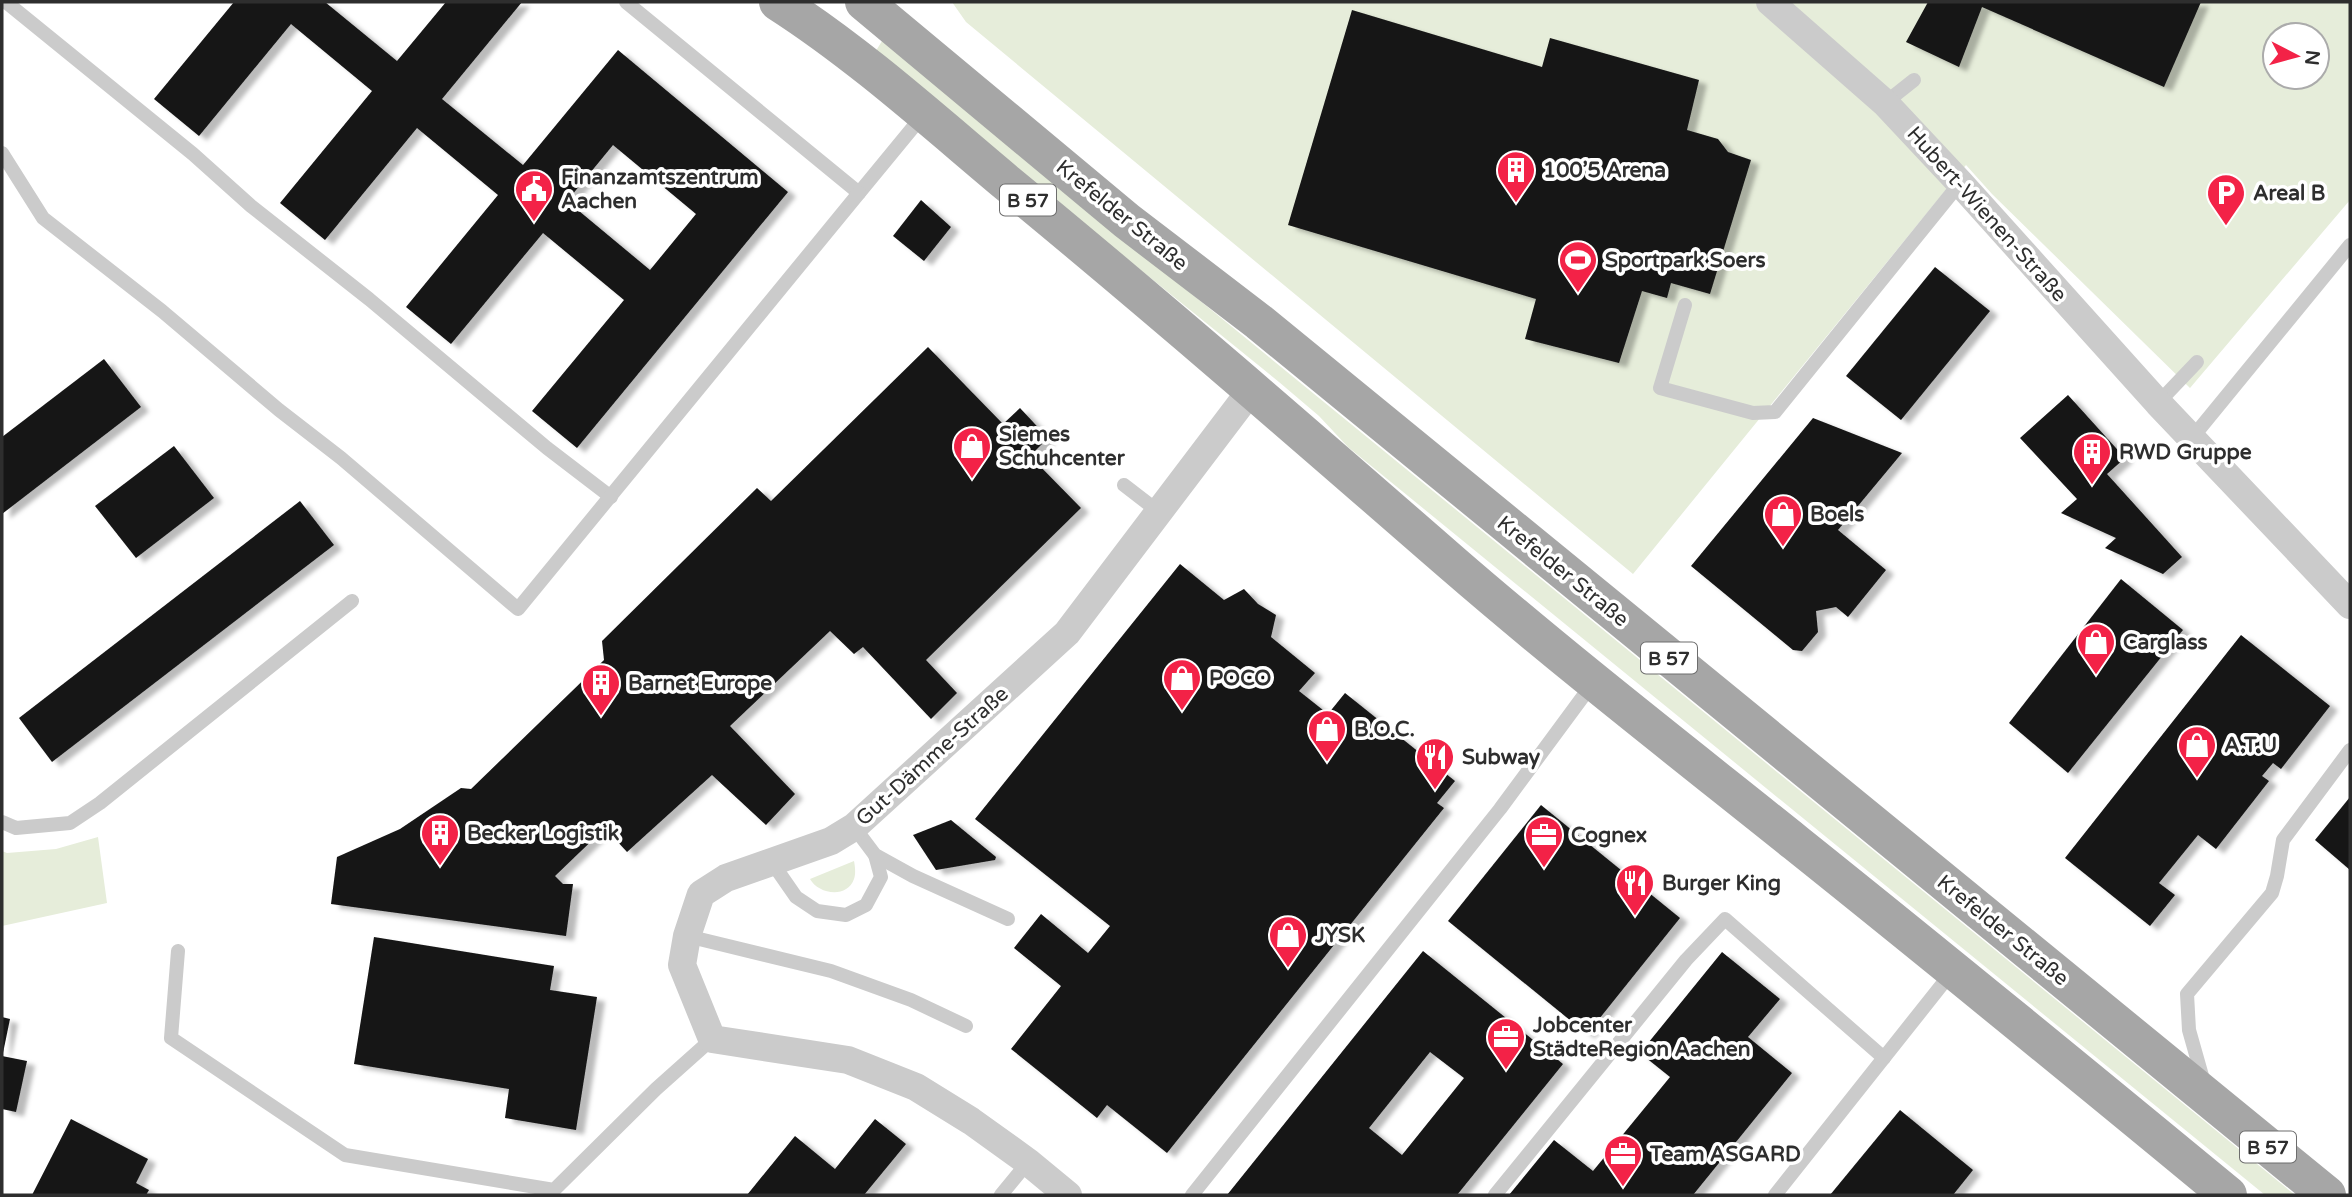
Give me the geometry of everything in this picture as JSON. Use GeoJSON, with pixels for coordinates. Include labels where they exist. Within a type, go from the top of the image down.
{"type":"FeatureCollection","features":[{"type":"Feature","properties":{"kind":"main road","name":"Krefelder Straße"},"geometry":{"type":"LineString","coordinates":[[863,2],[1127,221],[1259,322],[2327,1195]]}},
{"type":"Feature","properties":{"kind":"main road","name":"B 57"},"geometry":{"type":"LineString","coordinates":[[796,6],[1252,389],[1455,566],[2228,1195]]}},
{"type":"Feature","properties":{"kind":"street","name":"Hubert-Wienen-Straße"},"geometry":{"type":"LineString","coordinates":[[1770,2],[1885,103],[2158,403],[2350,605]]}},
{"type":"Feature","properties":{"kind":"street","name":"Gut-Dämme-Straße"},"geometry":{"type":"LineString","coordinates":[[712,1039],[682,965],[687,936],[701,894],[726,878],[831,841],[854,827],[1068,633],[1252,389]]}},
{"type":"Feature","properties":{"kind":"street"},"geometry":{"type":"LineString","coordinates":[[712,1039],[848,1060],[916,1087],[971,1121],[1068,1195]]}},
{"type":"Feature","properties":{"kind":"lane"},"geometry":{"type":"LineString","coordinates":[[6,2],[193,154],[251,206],[359,291],[547,448],[611,497]]}},
{"type":"Feature","properties":{"kind":"lane"},"geometry":{"type":"LineString","coordinates":[[626,2],[859,193]]}},
{"type":"Feature","properties":{"kind":"lane"},"geometry":{"type":"LineString","coordinates":[[1885,103],[1914,80]]}},
{"type":"Feature","properties":{"kind":"lane"},"geometry":{"type":"LineString","coordinates":[[2,153],[43,218],[162,311],[279,410],[341,458],[518,609],[924,114]]}},
{"type":"Feature","properties":{"kind":"lane"},"geometry":{"type":"LineString","coordinates":[[1685,305],[1660,388],[1752,413],[1775,412],[1960,183]]}},
{"type":"Feature","properties":{"kind":"lane"},"geometry":{"type":"LineString","coordinates":[[2192,438],[2350,245]]}},
{"type":"Feature","properties":{"kind":"lane"},"geometry":{"type":"LineString","coordinates":[[2158,403],[2197,362]]}},
{"type":"Feature","properties":{"kind":"lane"},"geometry":{"type":"LineString","coordinates":[[1124,485],[1159,512]]}},
{"type":"Feature","properties":{"kind":"lane"},"geometry":{"type":"LineString","coordinates":[[2,822],[16,828],[70,823],[100,803],[352,601]]}},
{"type":"Feature","properties":{"kind":"lane"},"geometry":{"type":"LineString","coordinates":[[1192,1195],[1500,809],[1594,681]]}},
{"type":"Feature","properties":{"kind":"lane"},"geometry":{"type":"LineString","coordinates":[[2209,1098],[2189,1030],[2187,995],[2272,892],[2283,840],[2350,750]]}},
{"type":"Feature","properties":{"kind":"lane"},"geometry":{"type":"LineString","coordinates":[[771,861],[796,897],[817,911],[846,915],[866,905],[881,877],[875,855],[854,827]]}},
{"type":"Feature","properties":{"kind":"lane"},"geometry":{"type":"LineString","coordinates":[[875,855],[913,876],[1008,919]]}},
{"type":"Feature","properties":{"kind":"lane"},"geometry":{"type":"LineString","coordinates":[[1495,1195],[1686,960],[1725,919],[1884,1058]]}},
{"type":"Feature","properties":{"kind":"lane"},"geometry":{"type":"LineString","coordinates":[[687,936],[831,971],[911,1000],[966,1026]]}},
{"type":"Feature","properties":{"kind":"lane"},"geometry":{"type":"LineString","coordinates":[[178,951],[171,1038],[345,1155],[554,1190],[656,1089],[712,1039]]}},
{"type":"Feature","properties":{"kind":"lane"},"geometry":{"type":"LineString","coordinates":[[1775,1195],[1953,971]]}},
{"type":"Feature","properties":{"kind":"lane"},"geometry":{"type":"LineString","coordinates":[[1000,1195],[1028,1162]]}},
{"type":"Feature","properties":{"kind":"green space","name":"Sportpark Soers"},"geometry":{"type":"Polygon","coordinates":[[[952,2],[2350,2],[2350,200],[2190,388],[1992,194],[1966,165],[1633,574],[966,22],[952,2]]]}},
{"type":"Feature","properties":{"kind":"green space"},"geometry":{"type":"Polygon","coordinates":[[[882,41],[2295,1195],[2265,1195],[1348,447],[1319,416],[1279,382],[874,54],[882,41]]]}},
{"type":"Feature","properties":{"kind":"green space"},"geometry":{"type":"Polygon","coordinates":[[[98,837],[107,903],[2,926],[2,851],[7,853],[56,849],[98,837]]]}},
{"type":"Feature","properties":{"kind":"green space"},"geometry":{"type":"Polygon","coordinates":[[[854,861],[855,877],[845,890],[826,891],[810,879],[854,861]]]}},
{"type":"Feature","properties":{"kind":"building","name":"Finanzamtszentrum Aachen"},"geometry":{"type":"Polygon","coordinates":[[[234,2],[325,2],[397,61],[446,2],[522,2],[442,99],[523,165],[618,50],[788,192],[577,448],[532,411],[624,300],[543,233],[451,344],[406,307],[498,195],[417,128],[325,240],[280,203],[372,91],[291,24],[199,136],[154,99],[234,2]],[[613,145],[567,201],[650,270],[696,214],[613,145]]]}},
{"type":"Feature","properties":{"kind":"building"},"geometry":{"type":"Polygon","coordinates":[[[1928,2],[2201,2],[2164,87],[1982,7],[1959,67],[1906,42],[1928,2]]]}},
{"type":"Feature","properties":{"kind":"building","name":"100’5 Arena"},"geometry":{"type":"Polygon","coordinates":[[[1352,10],[1542,67],[1550,38],[1699,80],[1687,130],[1718,139],[1728,152],[1751,160],[1710,294],[1671,283],[1667,298],[1642,291],[1619,363],[1525,339],[1536,299],[1288,225],[1352,10]]]}},
{"type":"Feature","properties":{"kind":"building"},"geometry":{"type":"Polygon","coordinates":[[[921,200],[951,227],[924,261],[893,236],[921,200]]]}},
{"type":"Feature","properties":{"kind":"building"},"geometry":{"type":"Polygon","coordinates":[[[1935,267],[1990,311],[1901,420],[1846,376],[1935,267]]]}},
{"type":"Feature","properties":{"kind":"building"},"geometry":{"type":"Polygon","coordinates":[[[928,347],[1003,424],[1020,408],[1048,438],[1030,456],[1081,508],[926,660],[957,693],[931,719],[863,647],[854,654],[830,631],[730,726],[795,794],[766,825],[712,775],[627,852],[605,828],[555,876],[563,884],[573,884],[566,936],[331,904],[337,857],[400,829],[461,788],[471,789],[604,660],[602,641],[757,488],[771,501],[928,347]]]}},
{"type":"Feature","properties":{"kind":"building"},"geometry":{"type":"Polygon","coordinates":[[[104,359],[141,407],[2,514],[2,437],[104,359]]]}},
{"type":"Feature","properties":{"kind":"building","name":"RWD Gruppe"},"geometry":{"type":"Polygon","coordinates":[[[2068,395],[2125,458],[2107,474],[2182,557],[2163,574],[2105,548],[2116,538],[2061,513],[2077,499],[2020,438],[2068,395]]]}},
{"type":"Feature","properties":{"kind":"building","name":"Boels"},"geometry":{"type":"Polygon","coordinates":[[[1813,418],[1902,453],[1838,530],[1886,570],[1848,617],[1836,607],[1816,611],[1818,632],[1802,651],[1793,650],[1691,566],[1813,418]]]}},
{"type":"Feature","properties":{"kind":"building"},"geometry":{"type":"Polygon","coordinates":[[[174,446],[214,498],[136,558],[95,506],[174,446]]]}},
{"type":"Feature","properties":{"kind":"building"},"geometry":{"type":"Polygon","coordinates":[[[300,501],[334,545],[52,762],[19,718],[300,501]]]}},
{"type":"Feature","properties":{"kind":"building"},"geometry":{"type":"Polygon","coordinates":[[[1180,564],[1224,600],[1244,589],[1258,604],[1276,615],[1271,637],[1315,673],[1299,691],[1328,714],[1345,693],[1455,781],[1437,803],[1444,808],[1167,1153],[1107,1105],[1097,1118],[1011,1049],[1061,986],[1014,948],[1041,914],[1088,953],[1110,926],[975,819],[1180,564]]]}},
{"type":"Feature","properties":{"kind":"building","name":"Carglass"},"geometry":{"type":"Polygon","coordinates":[[[2121,579],[2183,630],[2068,773],[2009,723],[2121,579]]]}},
{"type":"Feature","properties":{"kind":"building","name":"A.T.U"},"geometry":{"type":"Polygon","coordinates":[[[2241,635],[2330,706],[2281,769],[2273,763],[2262,776],[2269,781],[2216,849],[2198,835],[2159,883],[2175,895],[2150,926],[2065,858],[2241,635]]]}},
{"type":"Feature","properties":{"kind":"building"},"geometry":{"type":"Polygon","coordinates":[[[2350,797],[2350,870],[2315,840],[2350,797]]]}},
{"type":"Feature","properties":{"kind":"building"},"geometry":{"type":"Polygon","coordinates":[[[1541,805],[1680,918],[1587,1034],[1448,921],[1541,805]]]}},
{"type":"Feature","properties":{"kind":"building"},"geometry":{"type":"Polygon","coordinates":[[[951,820],[996,857],[995,860],[936,870],[913,835],[951,820]]]}},
{"type":"Feature","properties":{"kind":"building"},"geometry":{"type":"Polygon","coordinates":[[[374,937],[554,966],[550,990],[597,997],[576,1130],[505,1118],[509,1089],[354,1064],[374,937]]]}},
{"type":"Feature","properties":{"kind":"building","name":"Jobcenter StädteRegion Aachen"},"geometry":{"type":"Polygon","coordinates":[[[1423,951],[1563,1064],[1457,1195],[1227,1195],[1423,951]],[[1430,1052],[1369,1128],[1402,1155],[1464,1078],[1430,1052]]]}},
{"type":"Feature","properties":{"kind":"building"},"geometry":{"type":"Polygon","coordinates":[[[1722,952],[1780,999],[1748,1037],[1792,1073],[1693,1195],[1509,1195],[1554,1140],[1593,1171],[1670,1077],[1640,1053],[1722,952]]]}},
{"type":"Feature","properties":{"kind":"building"},"geometry":{"type":"Polygon","coordinates":[[[2,1017],[10,1019],[3,1053],[2,1053],[2,1017]]]}},
{"type":"Feature","properties":{"kind":"building"},"geometry":{"type":"Polygon","coordinates":[[[2,1056],[27,1061],[16,1112],[2,1109],[2,1056]]]}},
{"type":"Feature","properties":{"kind":"building"},"geometry":{"type":"Polygon","coordinates":[[[1900,1110],[1973,1170],[1953,1195],[1830,1195],[1900,1110]]]}},
{"type":"Feature","properties":{"kind":"building"},"geometry":{"type":"Polygon","coordinates":[[[71,1119],[148,1159],[136,1183],[149,1190],[146,1195],[32,1195],[71,1119]]]}},
{"type":"Feature","properties":{"kind":"building"},"geometry":{"type":"Polygon","coordinates":[[[875,1119],[906,1144],[864,1195],[747,1195],[795,1136],[835,1169],[875,1119]]]}},
{"type":"Feature","properties":{"kind":"place","name":"100’5 Arena"},"geometry":{"type":"Point","coordinates":[1516,204]}},
{"type":"Feature","properties":{"kind":"place","name":"Finanzamtszentrum Aachen"},"geometry":{"type":"Point","coordinates":[534,223]}},
{"type":"Feature","properties":{"kind":"place","name":"Areal B"},"geometry":{"type":"Point","coordinates":[2226,227]}},
{"type":"Feature","properties":{"kind":"place","name":"Sportpark Soers"},"geometry":{"type":"Point","coordinates":[1578,294]}},
{"type":"Feature","properties":{"kind":"place","name":"Siemes Schuhcenter"},"geometry":{"type":"Point","coordinates":[972,480]}},
{"type":"Feature","properties":{"kind":"place","name":"RWD Gruppe"},"geometry":{"type":"Point","coordinates":[2092,486]}},
{"type":"Feature","properties":{"kind":"place","name":"Boels"},"geometry":{"type":"Point","coordinates":[1783,548]}},
{"type":"Feature","properties":{"kind":"place","name":"Carglass"},"geometry":{"type":"Point","coordinates":[2096,676]}},
{"type":"Feature","properties":{"kind":"place","name":"POCO"},"geometry":{"type":"Point","coordinates":[1182,712]}},
{"type":"Feature","properties":{"kind":"place","name":"Barnet Europe"},"geometry":{"type":"Point","coordinates":[601,717]}},
{"type":"Feature","properties":{"kind":"place","name":"B.O.C."},"geometry":{"type":"Point","coordinates":[1327,763]}},
{"type":"Feature","properties":{"kind":"place","name":"A.T.U"},"geometry":{"type":"Point","coordinates":[2197,779]}},
{"type":"Feature","properties":{"kind":"place","name":"Subway"},"geometry":{"type":"Point","coordinates":[1435,791]}},
{"type":"Feature","properties":{"kind":"place","name":"Becker Logistik"},"geometry":{"type":"Point","coordinates":[440,867]}},
{"type":"Feature","properties":{"kind":"place","name":"Cognex"},"geometry":{"type":"Point","coordinates":[1544,869]}},
{"type":"Feature","properties":{"kind":"place","name":"Burger King"},"geometry":{"type":"Point","coordinates":[1635,917]}},
{"type":"Feature","properties":{"kind":"place","name":"JYSK"},"geometry":{"type":"Point","coordinates":[1288,969]}},
{"type":"Feature","properties":{"kind":"place","name":"Jobcenter StädteRegion Aachen"},"geometry":{"type":"Point","coordinates":[1506,1071]}},
{"type":"Feature","properties":{"kind":"place","name":"Team ASGARD"},"geometry":{"type":"Point","coordinates":[1623,1188]}}]}
